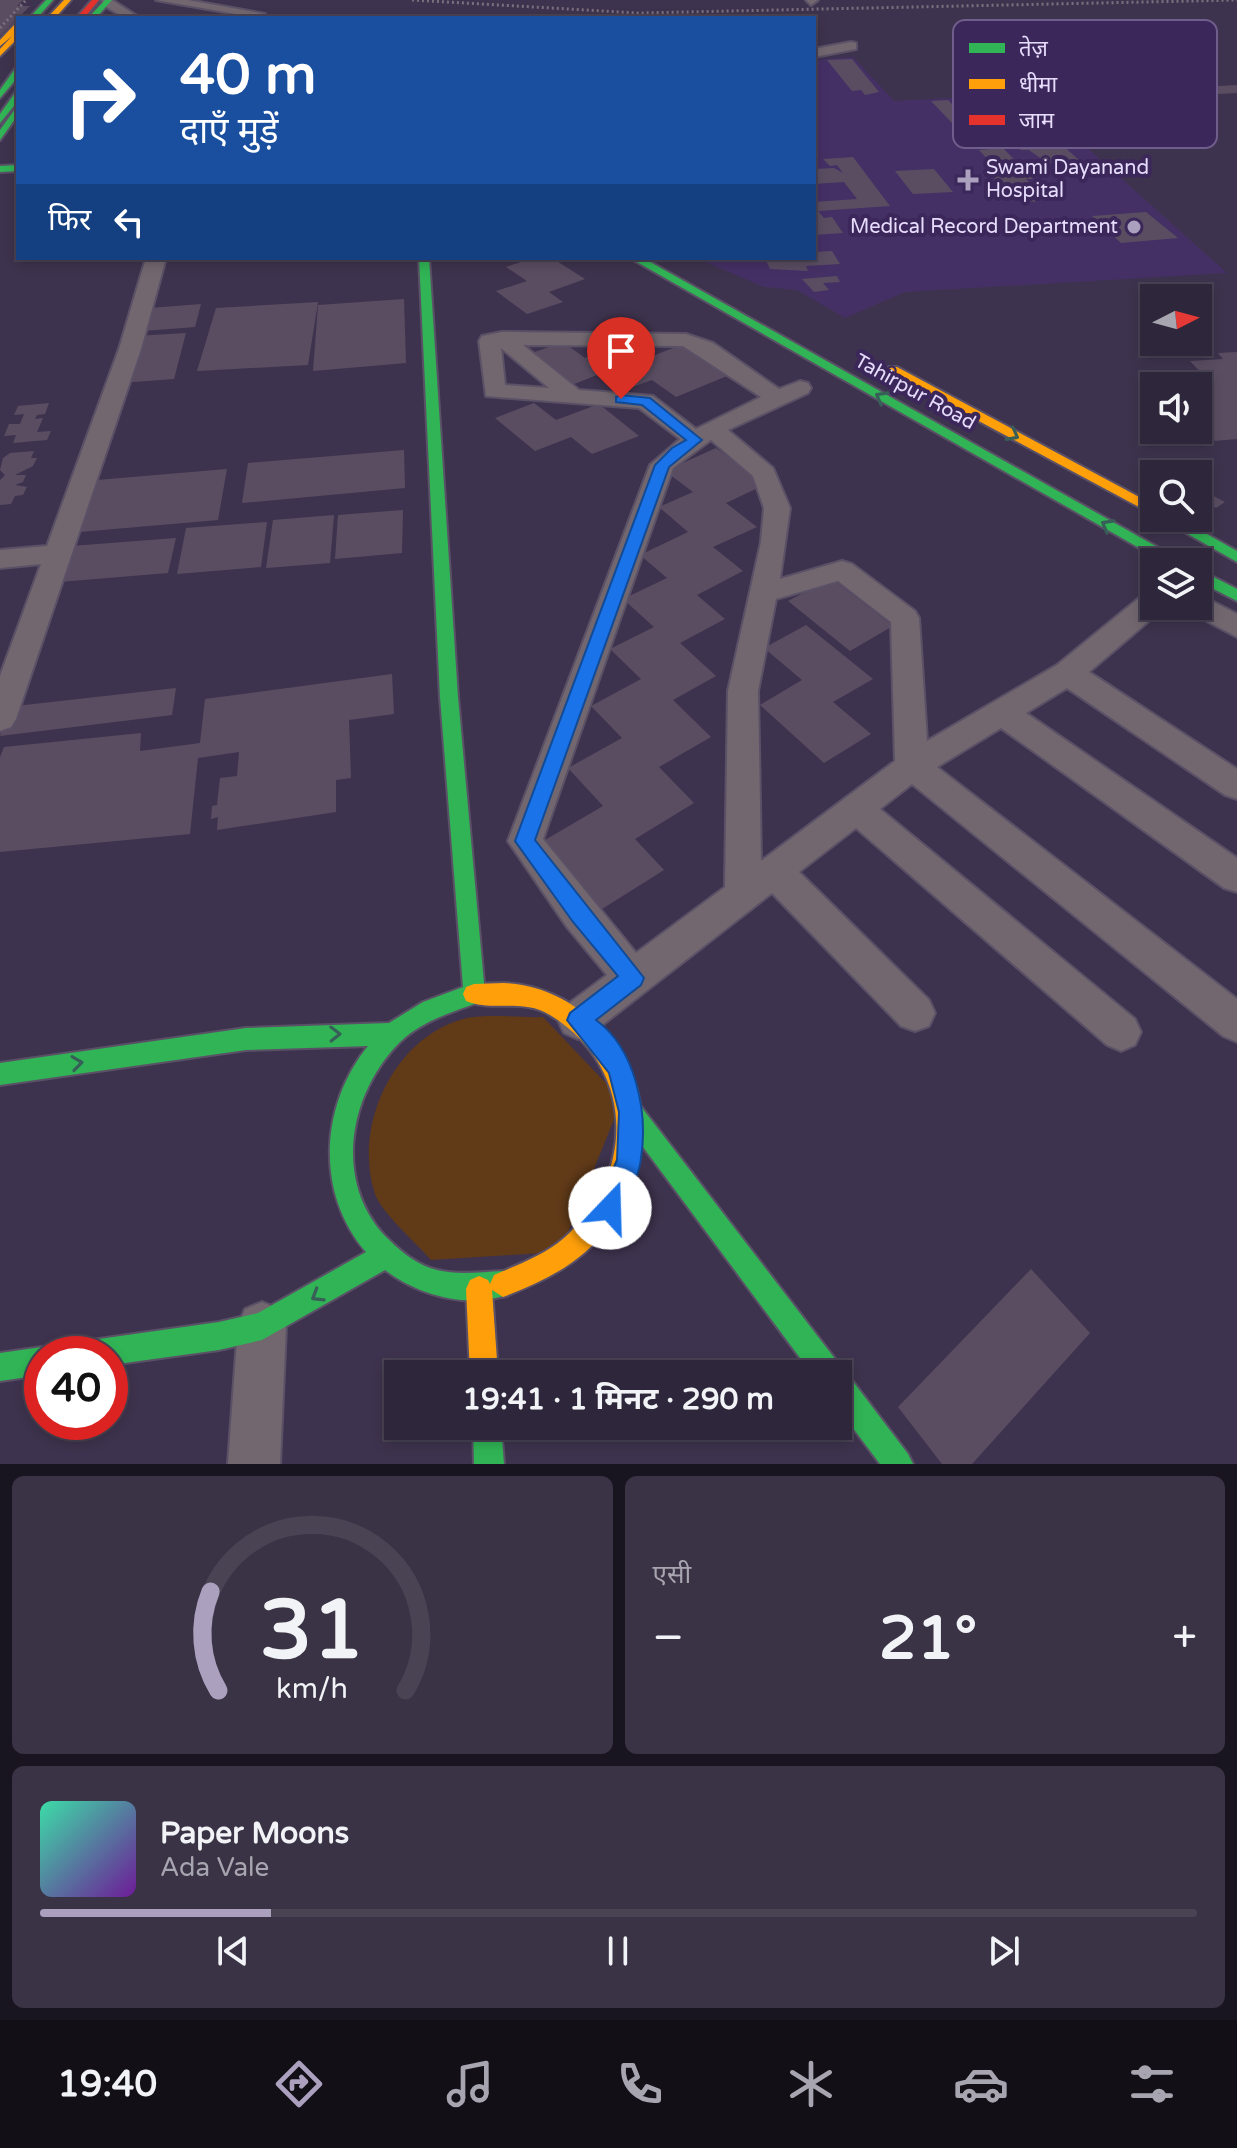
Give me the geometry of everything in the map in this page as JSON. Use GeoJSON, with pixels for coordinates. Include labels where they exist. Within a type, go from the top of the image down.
{"type":"FeatureCollection","features":[{"type":"Feature","properties":{"kind":"main road"},"geometry":{"type":"LineString","coordinates":[[27,16],[43,0]]}},
{"type":"Feature","properties":{"kind":"main road"},"geometry":{"type":"LineString","coordinates":[[35,16],[50,0]]}},
{"type":"Feature","properties":{"kind":"main road"},"geometry":{"type":"LineString","coordinates":[[53,16],[68,0]]}},
{"type":"Feature","properties":{"kind":"main road"},"geometry":{"type":"LineString","coordinates":[[66,16],[81,0]]}},
{"type":"Feature","properties":{"kind":"main road"},"geometry":{"type":"LineString","coordinates":[[83,16],[104,1]]}},
{"type":"Feature","properties":{"kind":"main road"},"geometry":{"type":"LineString","coordinates":[[0,44],[16,28]]}},
{"type":"Feature","properties":{"kind":"main road"},"geometry":{"type":"LineString","coordinates":[[0,54],[16,36]]}},
{"type":"Feature","properties":{"kind":"main road"},"geometry":{"type":"LineString","coordinates":[[0,72],[16,54]]}},
{"type":"Feature","properties":{"kind":"main road"},"geometry":{"type":"LineString","coordinates":[[0,96],[16,74]]}},
{"type":"Feature","properties":{"kind":"main road"},"geometry":{"type":"LineString","coordinates":[[0,120],[16,98]]}},
{"type":"Feature","properties":{"kind":"main road"},"geometry":{"type":"LineString","coordinates":[[0,137],[16,111]]}},
{"type":"Feature","properties":{"kind":"main road"},"geometry":{"type":"LineString","coordinates":[[424,260],[449,697],[474,994]]}},
{"type":"Feature","properties":{"kind":"main road","name":"Tahirpur Road"},"geometry":{"type":"LineString","coordinates":[[647,260],[670,264],[1152,548]]}},
{"type":"Feature","properties":{"kind":"main road","name":"Tahirpur Road"},"geometry":{"type":"LineString","coordinates":[[882,364],[1140,503]]}},
{"type":"Feature","properties":{"kind":"main road"},"geometry":{"type":"LineString","coordinates":[[1192,532],[1234,555],[1212,573]]}},
{"type":"Feature","properties":{"kind":"main road"},"geometry":{"type":"LineString","coordinates":[[1212,587],[1237,596]]}},
{"type":"Feature","properties":{"kind":"main road"},"geometry":{"type":"LineString","coordinates":[[474,994],[518,994],[559,1006],[594,1032],[619,1068],[631,1112],[629,1160],[615,1196],[610,1208],[576,1249],[530,1278],[479,1289],[427,1282],[384,1256],[353,1215],[340,1167],[344,1117],[362,1071],[393,1034],[432,1008],[474,994]]}},
{"type":"Feature","properties":{"kind":"main road"},"geometry":{"type":"LineString","coordinates":[[0,1074],[246,1039],[393,1034]]}},
{"type":"Feature","properties":{"kind":"main road"},"geometry":{"type":"LineString","coordinates":[[631,1112],[818,1360]]}},
{"type":"Feature","properties":{"kind":"main road"},"geometry":{"type":"LineString","coordinates":[[128,1349],[219,1336],[262,1326],[384,1256]]}},
{"type":"Feature","properties":{"kind":"main road"},"geometry":{"type":"LineString","coordinates":[[479,1289],[483,1360]]}},
{"type":"Feature","properties":{"kind":"main road"},"geometry":{"type":"LineString","coordinates":[[0,1367],[24,1364]]}},
{"type":"Feature","properties":{"kind":"main road"},"geometry":{"type":"LineString","coordinates":[[852,1403],[898,1464]]}},
{"type":"Feature","properties":{"kind":"main road"},"geometry":{"type":"LineString","coordinates":[[488,1440],[489,1464]]}},
{"type":"Feature","properties":{"kind":"street"},"geometry":{"type":"LineString","coordinates":[[162,0],[259,14]]}},
{"type":"Feature","properties":{"kind":"street"},"geometry":{"type":"LineString","coordinates":[[104,1],[130,16]]}},
{"type":"Feature","properties":{"kind":"street"},"geometry":{"type":"LineString","coordinates":[[816,53],[851,46]]}},
{"type":"Feature","properties":{"kind":"street"},"geometry":{"type":"LineString","coordinates":[[0,719],[130,349],[155,260]]}},
{"type":"Feature","properties":{"kind":"street"},"geometry":{"type":"LineString","coordinates":[[502,338],[573,396]]}},
{"type":"Feature","properties":{"kind":"street"},"geometry":{"type":"LineString","coordinates":[[633,978],[580,916],[525,841],[662,465],[677,451],[704,435],[789,393],[686,340],[502,338],[490,341],[494,391],[645,401],[704,435],[764,473],[772,488],[777,508],[743,691],[743,894]]}},
{"type":"Feature","properties":{"kind":"street"},"geometry":{"type":"LineString","coordinates":[[0,559],[60,554]]}},
{"type":"Feature","properties":{"kind":"street"},"geometry":{"type":"LineString","coordinates":[[763,593],[842,570],[905,618],[912,766],[1237,1023]]}},
{"type":"Feature","properties":{"kind":"street"},"geometry":{"type":"LineString","coordinates":[[1212,598],[1237,627]]}},
{"type":"Feature","properties":{"kind":"street"},"geometry":{"type":"LineString","coordinates":[[578,1020],[912,766],[1068,673],[1140,613]]}},
{"type":"Feature","properties":{"kind":"street"},"geometry":{"type":"LineString","coordinates":[[1068,673],[1237,786]]}},
{"type":"Feature","properties":{"kind":"street"},"geometry":{"type":"LineString","coordinates":[[1002,712],[1237,877]]}},
{"type":"Feature","properties":{"kind":"street"},"geometry":{"type":"LineString","coordinates":[[857,809],[1121,1032]]}},
{"type":"Feature","properties":{"kind":"street"},"geometry":{"type":"LineString","coordinates":[[774,871],[915,1013]]}},
{"type":"Feature","properties":{"kind":"street"},"geometry":{"type":"LineString","coordinates":[[254,1464],[262,1326]]}},
{"type":"Feature","properties":{"kind":"shaded area","name":"Swami Dayanand Hospital"},"geometry":{"type":"Polygon","coordinates":[[[853,57],[894,101],[953,98],[953,148],[1087,148],[1227,273],[905,292],[845,318],[797,290],[764,287],[701,260],[816,260],[816,60],[853,57]]]}},
{"type":"Feature","properties":{"kind":"shaded area"},"geometry":{"type":"Polygon","coordinates":[[[472,1017],[543,1017],[622,1100],[560,1252],[431,1260],[392,1219],[375,1194],[369,1142],[374,1115],[384,1089],[398,1066],[416,1046],[438,1030],[472,1017]]]}},
{"type":"Feature","properties":{"kind":"building"},"geometry":{"type":"Polygon","coordinates":[[[0,0],[23,0],[17,6],[30,6],[16,16],[16,20],[0,36],[0,0]]]}},
{"type":"Feature","properties":{"kind":"building"},"geometry":{"type":"Polygon","coordinates":[[[852,59],[879,92],[865,95],[861,90],[852,91],[827,60],[852,59]]]}},
{"type":"Feature","properties":{"kind":"building"},"geometry":{"type":"Polygon","coordinates":[[[1237,85],[1237,93],[1217,94],[1217,86],[1237,85]]]}},
{"type":"Feature","properties":{"kind":"building"},"geometry":{"type":"Polygon","coordinates":[[[948,100],[953,105],[953,124],[931,101],[948,100]]]}},
{"type":"Feature","properties":{"kind":"building"},"geometry":{"type":"Polygon","coordinates":[[[1003,148],[1033,179],[1026,179],[1043,197],[1032,197],[1036,202],[1014,199],[1010,195],[1018,195],[1008,192],[992,176],[1002,175],[979,150],[1003,148]]]}},
{"type":"Feature","properties":{"kind":"building"},"geometry":{"type":"Polygon","coordinates":[[[1019,148],[1065,148],[1080,161],[1065,162],[1070,167],[1047,163],[1029,150],[1019,148]]]}},
{"type":"Feature","properties":{"kind":"building"},"geometry":{"type":"Polygon","coordinates":[[[853,157],[890,206],[818,211],[824,218],[832,217],[843,233],[816,235],[816,202],[857,199],[844,182],[816,184],[816,169],[834,168],[843,173],[837,165],[830,166],[823,159],[853,157]]]}},
{"type":"Feature","properties":{"kind":"building"},"geometry":{"type":"Polygon","coordinates":[[[934,169],[953,192],[913,194],[895,171],[934,169]]]}},
{"type":"Feature","properties":{"kind":"building","name":"Medical Record Department"},"geometry":{"type":"Polygon","coordinates":[[[1146,212],[1178,238],[1121,243],[1092,216],[1146,212]]]}},
{"type":"Feature","properties":{"kind":"building"},"geometry":{"type":"Polygon","coordinates":[[[832,251],[840,264],[806,266],[808,271],[770,269],[766,260],[816,260],[816,252],[832,251]]]}},
{"type":"Feature","properties":{"kind":"building"},"geometry":{"type":"Polygon","coordinates":[[[527,260],[555,260],[585,279],[549,292],[563,302],[527,314],[496,291],[527,281],[506,267],[527,260]]]}},
{"type":"Feature","properties":{"kind":"building"},"geometry":{"type":"Polygon","coordinates":[[[837,276],[840,282],[823,283],[829,290],[814,292],[802,279],[837,276]]]}},
{"type":"Feature","properties":{"kind":"building"},"geometry":{"type":"Polygon","coordinates":[[[404,299],[406,363],[313,371],[318,305],[404,299]]]}},
{"type":"Feature","properties":{"kind":"building"},"geometry":{"type":"Polygon","coordinates":[[[318,302],[308,365],[197,371],[216,308],[318,302]]]}},
{"type":"Feature","properties":{"kind":"building"},"geometry":{"type":"Polygon","coordinates":[[[201,304],[195,327],[143,331],[150,308],[201,304]]]}},
{"type":"Feature","properties":{"kind":"building"},"geometry":{"type":"Polygon","coordinates":[[[186,333],[174,379],[120,383],[135,336],[186,333]]]}},
{"type":"Feature","properties":{"kind":"building"},"geometry":{"type":"Polygon","coordinates":[[[563,342],[585,358],[622,345],[642,360],[681,345],[727,376],[676,397],[652,380],[619,392],[597,375],[569,386],[529,354],[563,342]]]}},
{"type":"Feature","properties":{"kind":"building"},"geometry":{"type":"Polygon","coordinates":[[[1237,352],[1237,439],[1215,441],[1212,437],[1212,372],[1200,372],[1190,361],[1223,359],[1218,353],[1237,352]]]}},
{"type":"Feature","properties":{"kind":"building"},"geometry":{"type":"Polygon","coordinates":[[[49,403],[45,414],[37,415],[35,419],[43,418],[37,432],[51,431],[47,440],[13,443],[16,435],[4,436],[9,424],[20,424],[24,414],[14,415],[18,406],[49,403]]]}},
{"type":"Feature","properties":{"kind":"building"},"geometry":{"type":"Polygon","coordinates":[[[534,403],[556,420],[599,404],[639,436],[592,454],[571,437],[535,451],[495,418],[534,403]]]}},
{"type":"Feature","properties":{"kind":"building"},"geometry":{"type":"Polygon","coordinates":[[[716,448],[766,484],[726,503],[757,527],[713,547],[743,571],[697,595],[725,619],[680,643],[716,676],[673,700],[711,737],[659,767],[694,803],[635,839],[664,870],[602,909],[545,840],[603,806],[568,768],[622,738],[591,706],[641,679],[610,649],[654,627],[623,599],[667,578],[640,555],[688,532],[659,507],[693,492],[665,471],[716,448]]]}},
{"type":"Feature","properties":{"kind":"building"},"geometry":{"type":"Polygon","coordinates":[[[404,450],[405,488],[242,503],[248,463],[404,450]]]}},
{"type":"Feature","properties":{"kind":"building"},"geometry":{"type":"Polygon","coordinates":[[[34,451],[31,458],[37,458],[33,466],[15,475],[26,475],[23,482],[15,485],[27,487],[23,495],[15,496],[11,504],[0,505],[0,480],[5,475],[0,470],[3,458],[10,453],[34,451]]]}},
{"type":"Feature","properties":{"kind":"building"},"geometry":{"type":"Polygon","coordinates":[[[227,469],[218,520],[68,533],[85,481],[227,469]]]}},
{"type":"Feature","properties":{"kind":"building"},"geometry":{"type":"Polygon","coordinates":[[[1212,495],[1225,502],[1216,508],[1212,506],[1212,495]]]}},
{"type":"Feature","properties":{"kind":"building"},"geometry":{"type":"Polygon","coordinates":[[[403,510],[402,553],[335,559],[338,515],[403,510]]]}},
{"type":"Feature","properties":{"kind":"building"},"geometry":{"type":"Polygon","coordinates":[[[334,515],[330,563],[266,568],[273,520],[334,515]]]}},
{"type":"Feature","properties":{"kind":"building"},"geometry":{"type":"Polygon","coordinates":[[[267,522],[261,567],[177,574],[186,528],[267,522]]]}},
{"type":"Feature","properties":{"kind":"building"},"geometry":{"type":"Polygon","coordinates":[[[176,538],[168,573],[59,582],[71,546],[176,538]]]}},
{"type":"Feature","properties":{"kind":"building"},"geometry":{"type":"Polygon","coordinates":[[[831,578],[893,626],[850,651],[788,601],[831,578]]]}},
{"type":"Feature","properties":{"kind":"building"},"geometry":{"type":"Polygon","coordinates":[[[806,625],[873,679],[833,702],[871,734],[824,763],[760,705],[802,680],[764,648],[806,625]]]}},
{"type":"Feature","properties":{"kind":"building"},"geometry":{"type":"Polygon","coordinates":[[[392,674],[394,714],[349,720],[351,778],[336,780],[336,812],[217,830],[218,817],[211,819],[212,806],[217,805],[220,778],[237,776],[239,752],[198,758],[190,834],[0,852],[0,757],[4,747],[141,733],[140,751],[200,743],[205,699],[392,674]]]}},
{"type":"Feature","properties":{"kind":"building"},"geometry":{"type":"Polygon","coordinates":[[[176,688],[172,715],[0,736],[7,707],[176,688]]]}},
{"type":"Feature","properties":{"kind":"building"},"geometry":{"type":"Polygon","coordinates":[[[1031,1269],[1090,1333],[972,1464],[942,1464],[898,1407],[1031,1269]]]}},
{"type":"Feature","properties":{"kind":"railway"},"geometry":{"type":"LineString","coordinates":[[0,28],[26,0]]}},
{"type":"Feature","properties":{"kind":"railway"},"geometry":{"type":"LineString","coordinates":[[412,0],[638,13],[1237,0]]}},
{"type":"Feature","properties":{"kind":"traffic: fast"},"geometry":{"type":"LineString","coordinates":[[35,16],[50,0]]}},
{"type":"Feature","properties":{"kind":"traffic: fast"},"geometry":{"type":"LineString","coordinates":[[94,16],[109,0]]}},
{"type":"Feature","properties":{"kind":"traffic: fast"},"geometry":{"type":"LineString","coordinates":[[0,96],[16,74]]}},
{"type":"Feature","properties":{"kind":"traffic: fast"},"geometry":{"type":"LineString","coordinates":[[0,120],[16,98]]}},
{"type":"Feature","properties":{"kind":"traffic: fast"},"geometry":{"type":"LineString","coordinates":[[0,137],[16,111]]}},
{"type":"Feature","properties":{"kind":"traffic: fast"},"geometry":{"type":"LineString","coordinates":[[0,169],[16,168]]}},
{"type":"Feature","properties":{"kind":"traffic: fast"},"geometry":{"type":"LineString","coordinates":[[424,260],[449,697],[474,994]]}},
{"type":"Feature","properties":{"kind":"traffic: fast"},"geometry":{"type":"LineString","coordinates":[[639,260],[1151,548]]}},
{"type":"Feature","properties":{"kind":"traffic: fast"},"geometry":{"type":"LineString","coordinates":[[1192,532],[1237,557]]}},
{"type":"Feature","properties":{"kind":"traffic: fast"},"geometry":{"type":"LineString","coordinates":[[1212,582],[1237,596]]}},
{"type":"Feature","properties":{"kind":"traffic: fast"},"geometry":{"type":"LineString","coordinates":[[474,994],[441,1005],[410,1021],[373,1056],[358,1081],[348,1107],[342,1134],[341,1162],[345,1189],[355,1215],[371,1239],[398,1264],[442,1284],[503,1284]]}},
{"type":"Feature","properties":{"kind":"traffic: fast"},"geometry":{"type":"LineString","coordinates":[[0,1074],[246,1039],[393,1034]]}},
{"type":"Feature","properties":{"kind":"traffic: fast"},"geometry":{"type":"LineString","coordinates":[[631,1112],[818,1360]]}},
{"type":"Feature","properties":{"kind":"traffic: fast"},"geometry":{"type":"LineString","coordinates":[[128,1349],[219,1336],[262,1326],[384,1256]]}},
{"type":"Feature","properties":{"kind":"traffic: fast"},"geometry":{"type":"LineString","coordinates":[[0,1367],[24,1364]]}},
{"type":"Feature","properties":{"kind":"traffic: fast"},"geometry":{"type":"LineString","coordinates":[[852,1403],[898,1464]]}},
{"type":"Feature","properties":{"kind":"traffic: fast"},"geometry":{"type":"LineString","coordinates":[[488,1440],[489,1464]]}},
{"type":"Feature","properties":{"kind":"traffic: slow"},"geometry":{"type":"LineString","coordinates":[[53,16],[68,0]]}},
{"type":"Feature","properties":{"kind":"traffic: slow"},"geometry":{"type":"LineString","coordinates":[[0,44],[16,28]]}},
{"type":"Feature","properties":{"kind":"traffic: slow"},"geometry":{"type":"LineString","coordinates":[[0,54],[16,36]]}},
{"type":"Feature","properties":{"kind":"traffic: slow"},"geometry":{"type":"LineString","coordinates":[[893,370],[1140,503]]}},
{"type":"Feature","properties":{"kind":"traffic: slow"},"geometry":{"type":"LineString","coordinates":[[474,994],[535,997],[567,1014],[594,1038],[618,1072],[629,1109],[628,1147],[618,1184],[599,1217],[573,1247],[540,1269],[503,1284]]}},
{"type":"Feature","properties":{"kind":"traffic: slow"},"geometry":{"type":"LineString","coordinates":[[479,1289],[483,1360]]}},
{"type":"Feature","properties":{"kind":"traffic: jam"},"geometry":{"type":"LineString","coordinates":[[82,16],[96,0]]}},
{"type":"Feature","properties":{"kind":"place","name":"Swami Dayanand Hospital"},"geometry":{"type":"Point","coordinates":[968,180]}},
{"type":"Feature","properties":{"kind":"place","name":"Medical Record Department"},"geometry":{"type":"Point","coordinates":[1134,227]}},
{"type":"Feature","properties":{"kind":"route"},"geometry":{"type":"LineString","coordinates":[[610,1208],[629,1160],[631,1112],[619,1068],[594,1032],[578,1020],[633,978],[580,916],[525,841],[662,465],[696,440],[645,401],[621,399]]}}]}
